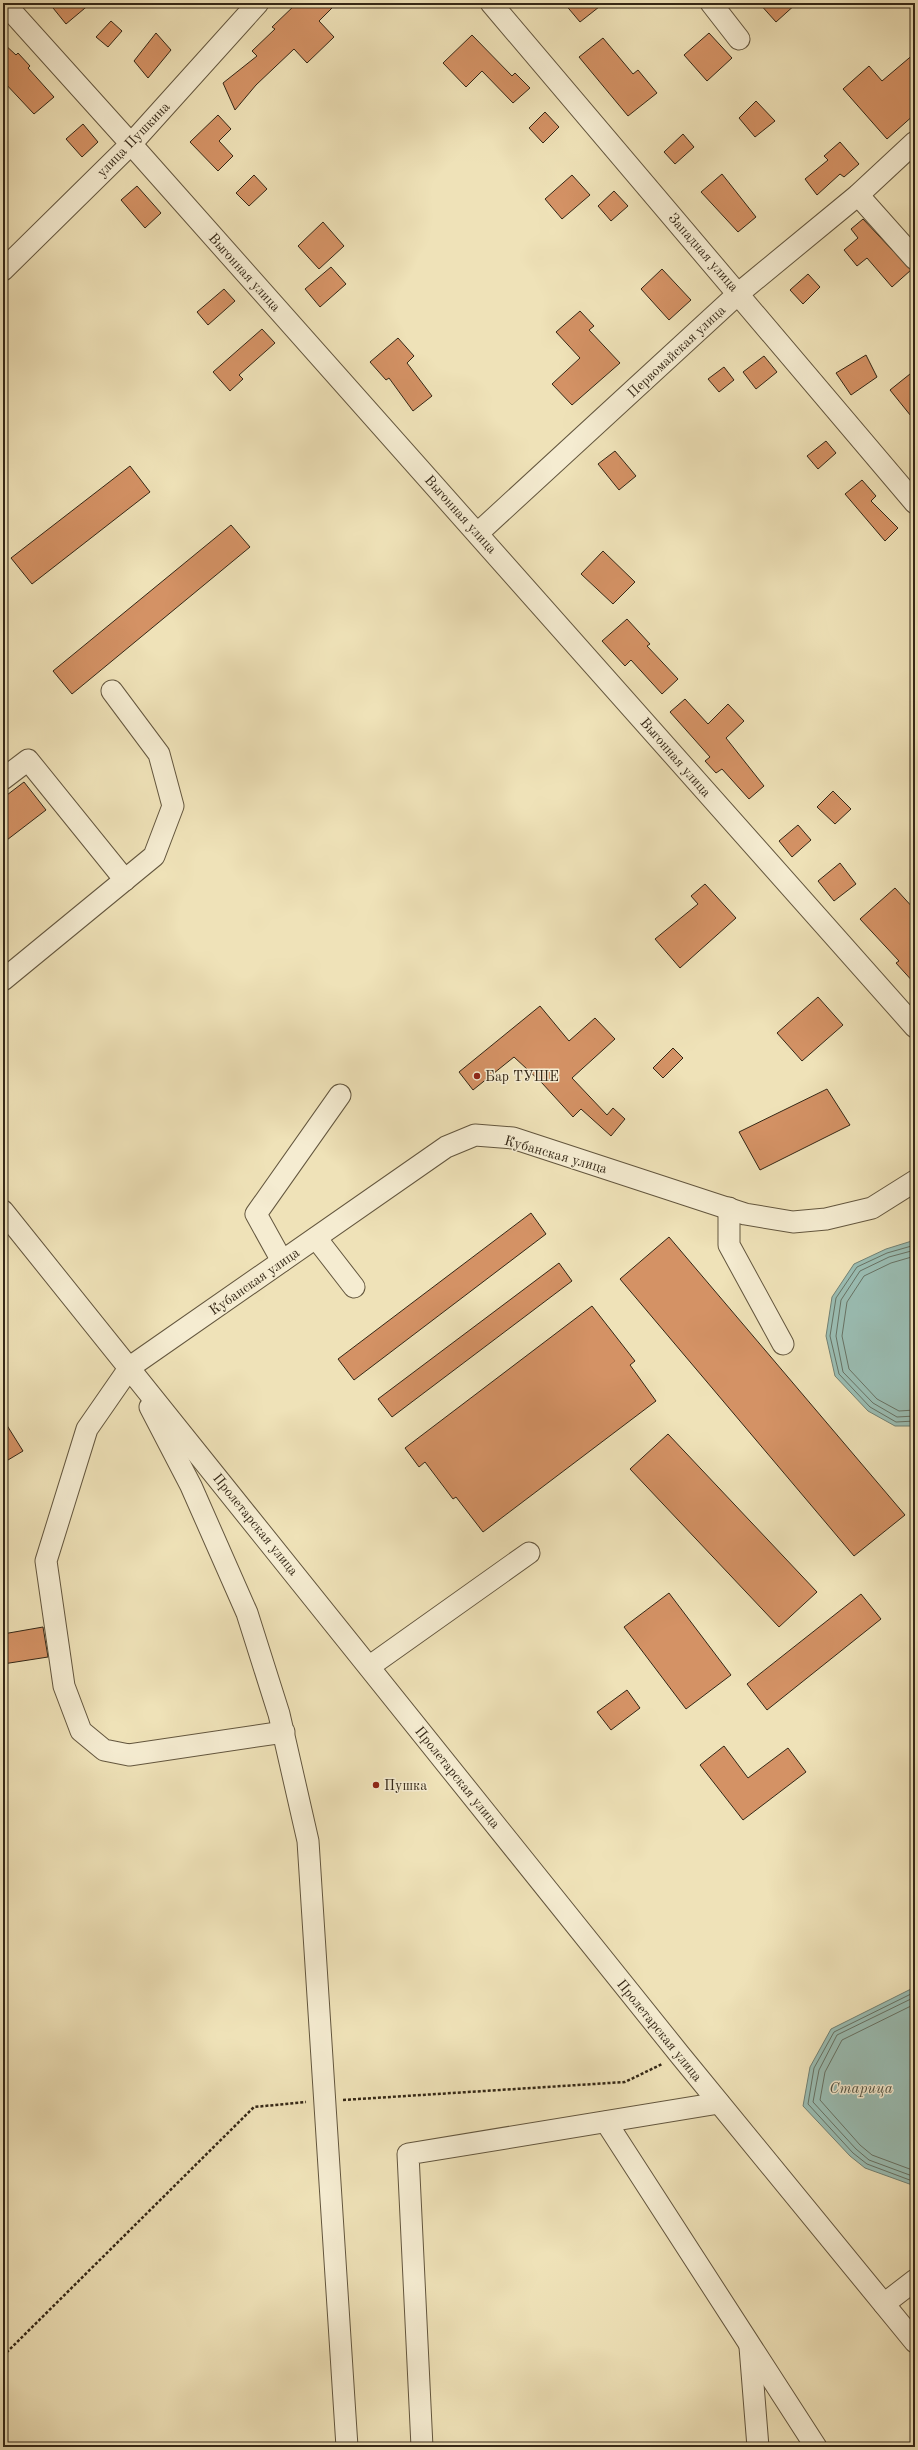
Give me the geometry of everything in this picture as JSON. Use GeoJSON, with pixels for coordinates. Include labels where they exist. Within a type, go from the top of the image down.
{"type":"FeatureCollection","features":[{"type":"Feature","properties":{"kind":"street","name":"Выгонная улица"},"geometry":{"type":"LineString","coordinates":[[4,3],[478,533],[915,1027]]}},
{"type":"Feature","properties":{"kind":"street","name":"улица Пушкина"},"geometry":{"type":"LineString","coordinates":[[3,270],[131,144],[258,3]]}},
{"type":"Feature","properties":{"kind":"street","name":"Западная улица"},"geometry":{"type":"LineString","coordinates":[[490,3],[739,293],[915,503]]}},
{"type":"Feature","properties":{"kind":"street"},"geometry":{"type":"LineString","coordinates":[[711,3],[739,39]]}},
{"type":"Feature","properties":{"kind":"street","name":"Первомайская улица"},"geometry":{"type":"LineString","coordinates":[[478,533],[739,293],[858,195],[915,142]]}},
{"type":"Feature","properties":{"kind":"street"},"geometry":{"type":"LineString","coordinates":[[858,195],[915,259]]}},
{"type":"Feature","properties":{"kind":"street"},"geometry":{"type":"LineString","coordinates":[[3,980],[154,856],[173,806],[159,754],[112,691]]}},
{"type":"Feature","properties":{"kind":"street"},"geometry":{"type":"LineString","coordinates":[[3,779],[28,760],[125,880]]}},
{"type":"Feature","properties":{"kind":"street"},"geometry":{"type":"LineString","coordinates":[[282,1261],[256,1214],[340,1095]]}},
{"type":"Feature","properties":{"kind":"street","name":"Кубанская улица"},"geometry":{"type":"LineString","coordinates":[[130,1367],[446,1147],[475,1136],[513,1138],[745,1214],[793,1222],[826,1219],[872,1208],[915,1181]]}},
{"type":"Feature","properties":{"kind":"street"},"geometry":{"type":"LineString","coordinates":[[729,1208],[730,1245],[783,1344]]}},
{"type":"Feature","properties":{"kind":"street","name":"Пролетарская улица"},"geometry":{"type":"LineString","coordinates":[[3,1211],[130,1367],[719,2103],[915,2342]]}},
{"type":"Feature","properties":{"kind":"street"},"geometry":{"type":"LineString","coordinates":[[316,1238],[354,1287]]}},
{"type":"Feature","properties":{"kind":"street"},"geometry":{"type":"LineString","coordinates":[[284,1732],[129,1755],[104,1750],[81,1731],[64,1686],[46,1561],[87,1429],[130,1367],[191,1486],[247,1613],[268,1674],[284,1732],[308,1841],[346,2447]]}},
{"type":"Feature","properties":{"kind":"street"},"geometry":{"type":"LineString","coordinates":[[370,1666],[529,1553]]}},
{"type":"Feature","properties":{"kind":"street"},"geometry":{"type":"LineString","coordinates":[[422,2447],[408,2154],[719,2103]]}},
{"type":"Feature","properties":{"kind":"street"},"geometry":{"type":"LineString","coordinates":[[606,2122],[816,2447]]}},
{"type":"Feature","properties":{"kind":"street"},"geometry":{"type":"LineString","coordinates":[[884,2304],[915,2280]]}},
{"type":"Feature","properties":{"kind":"street"},"geometry":{"type":"LineString","coordinates":[[750,2345],[758,2447]]}},
{"type":"Feature","properties":{"kind":"water"},"geometry":{"type":"Polygon","coordinates":[[[915,1240],[915,1423],[912,1426],[895,1426],[868,1411],[835,1376],[826,1336],[832,1297],[854,1264],[886,1249],[915,1240]]]}},
{"type":"Feature","properties":{"kind":"water","name":"Старица"},"geometry":{"type":"Polygon","coordinates":[[[915,1987],[915,2186],[865,2168],[850,2156],[803,2106],[810,2067],[831,2029],[915,1987]]]}},
{"type":"Feature","properties":{"kind":"building"},"geometry":{"type":"Polygon","coordinates":[[[49,3],[91,3],[66,24],[49,3]]]}},
{"type":"Feature","properties":{"kind":"building"},"geometry":{"type":"Polygon","coordinates":[[[297,3],[337,3],[319,21],[334,37],[307,63],[294,49],[256,85],[235,110],[223,83],[257,56],[252,51],[275,29],[272,27],[297,3]]]}},
{"type":"Feature","properties":{"kind":"building"},"geometry":{"type":"Polygon","coordinates":[[[564,3],[604,3],[580,22],[564,3]]]}},
{"type":"Feature","properties":{"kind":"building"},"geometry":{"type":"Polygon","coordinates":[[[759,3],[797,3],[776,22],[759,3]]]}},
{"type":"Feature","properties":{"kind":"building"},"geometry":{"type":"Polygon","coordinates":[[[111,21],[122,31],[108,47],[96,37],[111,21]]]}},
{"type":"Feature","properties":{"kind":"building"},"geometry":{"type":"Polygon","coordinates":[[[156,33],[171,50],[148,78],[134,61],[156,33]]]}},
{"type":"Feature","properties":{"kind":"building"},"geometry":{"type":"Polygon","coordinates":[[[709,33],[732,58],[707,81],[684,55],[709,33]]]}},
{"type":"Feature","properties":{"kind":"building"},"geometry":{"type":"Polygon","coordinates":[[[472,35],[512,76],[515,73],[530,88],[513,103],[482,71],[466,87],[443,63],[472,35]]]}},
{"type":"Feature","properties":{"kind":"building"},"geometry":{"type":"Polygon","coordinates":[[[603,38],[633,74],[638,70],[657,93],[628,116],[579,57],[603,38]]]}},
{"type":"Feature","properties":{"kind":"building"},"geometry":{"type":"Polygon","coordinates":[[[3,43],[16,55],[18,53],[30,66],[28,68],[54,97],[34,114],[3,81],[3,43]]]}},
{"type":"Feature","properties":{"kind":"building"},"geometry":{"type":"Polygon","coordinates":[[[915,53],[915,114],[887,139],[843,89],[869,66],[882,81],[915,53]]]}},
{"type":"Feature","properties":{"kind":"building"},"geometry":{"type":"Polygon","coordinates":[[[756,101],[775,121],[755,137],[739,118],[756,101]]]}},
{"type":"Feature","properties":{"kind":"building"},"geometry":{"type":"Polygon","coordinates":[[[545,112],[559,127],[543,143],[529,128],[545,112]]]}},
{"type":"Feature","properties":{"kind":"building"},"geometry":{"type":"Polygon","coordinates":[[[218,115],[231,129],[219,141],[233,156],[218,171],[190,142],[218,115]]]}},
{"type":"Feature","properties":{"kind":"building"},"geometry":{"type":"Polygon","coordinates":[[[83,124],[98,142],[82,157],[66,139],[83,124]]]}},
{"type":"Feature","properties":{"kind":"building"},"geometry":{"type":"Polygon","coordinates":[[[683,134],[694,147],[675,164],[664,152],[683,134]]]}},
{"type":"Feature","properties":{"kind":"building"},"geometry":{"type":"Polygon","coordinates":[[[840,142],[859,164],[844,177],[840,174],[817,195],[805,179],[828,160],[824,156],[840,142]]]}},
{"type":"Feature","properties":{"kind":"building"},"geometry":{"type":"Polygon","coordinates":[[[722,174],[756,217],[738,232],[701,192],[722,174]]]}},
{"type":"Feature","properties":{"kind":"building"},"geometry":{"type":"Polygon","coordinates":[[[254,175],[267,189],[249,206],[236,193],[254,175]]]}},
{"type":"Feature","properties":{"kind":"building"},"geometry":{"type":"Polygon","coordinates":[[[572,175],[590,195],[562,219],[545,199],[572,175]]]}},
{"type":"Feature","properties":{"kind":"building"},"geometry":{"type":"Polygon","coordinates":[[[137,186],[161,213],[145,228],[121,200],[137,186]]]}},
{"type":"Feature","properties":{"kind":"building"},"geometry":{"type":"Polygon","coordinates":[[[614,191],[628,206],[611,221],[598,206],[614,191]]]}},
{"type":"Feature","properties":{"kind":"building"},"geometry":{"type":"Polygon","coordinates":[[[863,219],[911,270],[892,287],[867,258],[857,266],[844,250],[858,238],[851,229],[863,219]]]}},
{"type":"Feature","properties":{"kind":"building"},"geometry":{"type":"Polygon","coordinates":[[[323,222],[344,246],[319,269],[298,246],[323,222]]]}},
{"type":"Feature","properties":{"kind":"building"},"geometry":{"type":"Polygon","coordinates":[[[331,267],[346,284],[320,307],[305,289],[331,267]]]}},
{"type":"Feature","properties":{"kind":"building"},"geometry":{"type":"Polygon","coordinates":[[[662,269],[691,300],[669,320],[641,289],[662,269]]]}},
{"type":"Feature","properties":{"kind":"building"},"geometry":{"type":"Polygon","coordinates":[[[808,274],[820,287],[803,304],[790,290],[808,274]]]}},
{"type":"Feature","properties":{"kind":"building"},"geometry":{"type":"Polygon","coordinates":[[[224,289],[235,301],[208,325],[197,312],[224,289]]]}},
{"type":"Feature","properties":{"kind":"building"},"geometry":{"type":"Polygon","coordinates":[[[580,311],[594,326],[589,330],[620,363],[572,405],[552,384],[580,358],[556,332],[580,311]]]}},
{"type":"Feature","properties":{"kind":"building"},"geometry":{"type":"Polygon","coordinates":[[[262,329],[275,343],[239,375],[243,379],[230,391],[213,372],[262,329]]]}},
{"type":"Feature","properties":{"kind":"building"},"geometry":{"type":"Polygon","coordinates":[[[398,338],[414,356],[407,363],[432,396],[413,411],[389,378],[386,380],[370,362],[398,338]]]}},
{"type":"Feature","properties":{"kind":"building"},"geometry":{"type":"Polygon","coordinates":[[[866,355],[877,377],[851,395],[836,373],[866,355]]]}},
{"type":"Feature","properties":{"kind":"building"},"geometry":{"type":"Polygon","coordinates":[[[764,356],[777,372],[756,389],[743,372],[764,356]]]}},
{"type":"Feature","properties":{"kind":"building"},"geometry":{"type":"Polygon","coordinates":[[[724,367],[734,380],[719,392],[708,379],[724,367]]]}},
{"type":"Feature","properties":{"kind":"building"},"geometry":{"type":"Polygon","coordinates":[[[915,370],[915,421],[890,390],[915,370]]]}},
{"type":"Feature","properties":{"kind":"building"},"geometry":{"type":"Polygon","coordinates":[[[826,441],[836,453],[818,469],[807,456],[826,441]]]}},
{"type":"Feature","properties":{"kind":"building"},"geometry":{"type":"Polygon","coordinates":[[[615,451],[636,476],[619,490],[598,464],[615,451]]]}},
{"type":"Feature","properties":{"kind":"building"},"geometry":{"type":"Polygon","coordinates":[[[130,466],[150,492],[32,584],[11,558],[130,466]]]}},
{"type":"Feature","properties":{"kind":"building"},"geometry":{"type":"Polygon","coordinates":[[[862,480],[876,496],[871,501],[898,528],[885,541],[845,494],[862,480]]]}},
{"type":"Feature","properties":{"kind":"building"},"geometry":{"type":"Polygon","coordinates":[[[231,525],[250,547],[72,694],[53,671],[231,525]]]}},
{"type":"Feature","properties":{"kind":"building"},"geometry":{"type":"Polygon","coordinates":[[[603,551],[635,582],[613,604],[581,574],[603,551]]]}},
{"type":"Feature","properties":{"kind":"building"},"geometry":{"type":"Polygon","coordinates":[[[627,619],[650,644],[647,646],[678,679],[662,694],[631,660],[625,666],[602,641],[627,619]]]}},
{"type":"Feature","properties":{"kind":"building"},"geometry":{"type":"Polygon","coordinates":[[[685,699],[708,724],[728,704],[744,721],[726,738],[764,786],[749,799],[722,769],[716,773],[705,761],[710,757],[670,712],[685,699]]]}},
{"type":"Feature","properties":{"kind":"building"},"geometry":{"type":"Polygon","coordinates":[[[24,782],[46,810],[3,843],[3,798],[24,782]]]}},
{"type":"Feature","properties":{"kind":"building"},"geometry":{"type":"Polygon","coordinates":[[[833,791],[851,809],[835,824],[817,807],[833,791]]]}},
{"type":"Feature","properties":{"kind":"building"},"geometry":{"type":"Polygon","coordinates":[[[798,825],[811,840],[792,857],[779,841],[798,825]]]}},
{"type":"Feature","properties":{"kind":"building"},"geometry":{"type":"Polygon","coordinates":[[[840,863],[856,884],[834,901],[818,881],[840,863]]]}},
{"type":"Feature","properties":{"kind":"building"},"geometry":{"type":"Polygon","coordinates":[[[705,884],[736,918],[680,968],[655,939],[698,904],[691,896],[705,884]]]}},
{"type":"Feature","properties":{"kind":"building"},"geometry":{"type":"Polygon","coordinates":[[[895,888],[915,910],[915,984],[896,963],[899,961],[860,919],[895,888]]]}},
{"type":"Feature","properties":{"kind":"building"},"geometry":{"type":"Polygon","coordinates":[[[818,997],[843,1025],[802,1061],[777,1033],[818,997]]]}},
{"type":"Feature","properties":{"kind":"building"},"geometry":{"type":"Polygon","coordinates":[[[540,1006],[569,1041],[595,1018],[615,1039],[572,1078],[607,1115],[613,1108],[625,1119],[611,1136],[581,1109],[573,1117],[542,1083],[514,1057],[473,1090],[459,1072],[540,1006]]]}},
{"type":"Feature","properties":{"kind":"building"},"geometry":{"type":"Polygon","coordinates":[[[673,1048],[683,1058],[663,1078],[653,1068],[673,1048]]]}},
{"type":"Feature","properties":{"kind":"building"},"geometry":{"type":"Polygon","coordinates":[[[827,1089],[850,1125],[760,1170],[739,1132],[827,1089]]]}},
{"type":"Feature","properties":{"kind":"building"},"geometry":{"type":"Polygon","coordinates":[[[531,1213],[546,1234],[354,1380],[338,1359],[531,1213]]]}},
{"type":"Feature","properties":{"kind":"building"},"geometry":{"type":"Polygon","coordinates":[[[669,1237],[905,1515],[854,1556],[620,1279],[669,1237]]]}},
{"type":"Feature","properties":{"kind":"building"},"geometry":{"type":"Polygon","coordinates":[[[559,1263],[572,1281],[392,1417],[378,1399],[559,1263]]]}},
{"type":"Feature","properties":{"kind":"building"},"geometry":{"type":"Polygon","coordinates":[[[592,1306],[635,1361],[630,1365],[656,1401],[483,1532],[456,1497],[453,1499],[425,1462],[419,1467],[405,1448],[592,1306]]]}},
{"type":"Feature","properties":{"kind":"building"},"geometry":{"type":"Polygon","coordinates":[[[3,1419],[23,1451],[3,1463],[3,1419]]]}},
{"type":"Feature","properties":{"kind":"building"},"geometry":{"type":"Polygon","coordinates":[[[668,1434],[817,1592],[779,1627],[630,1469],[668,1434]]]}},
{"type":"Feature","properties":{"kind":"building"},"geometry":{"type":"Polygon","coordinates":[[[669,1593],[731,1675],[686,1709],[624,1627],[669,1593]]]}},
{"type":"Feature","properties":{"kind":"building"},"geometry":{"type":"Polygon","coordinates":[[[861,1594],[881,1619],[767,1710],[747,1684],[861,1594]]]}},
{"type":"Feature","properties":{"kind":"building"},"geometry":{"type":"Polygon","coordinates":[[[43,1627],[48,1657],[3,1664],[3,1634],[43,1627]]]}},
{"type":"Feature","properties":{"kind":"building"},"geometry":{"type":"Polygon","coordinates":[[[627,1690],[640,1708],[611,1730],[597,1712],[627,1690]]]}},
{"type":"Feature","properties":{"kind":"building"},"geometry":{"type":"Polygon","coordinates":[[[724,1746],[748,1778],[788,1748],[806,1772],[743,1820],[700,1765],[724,1746]]]}},
{"type":"Feature","properties":{"kind":"place","name":"Бар ТУШЕ"},"geometry":{"type":"Point","coordinates":[477,1076]}},
{"type":"Feature","properties":{"kind":"place","name":"Пушка"},"geometry":{"type":"Point","coordinates":[376,1785]}}]}
